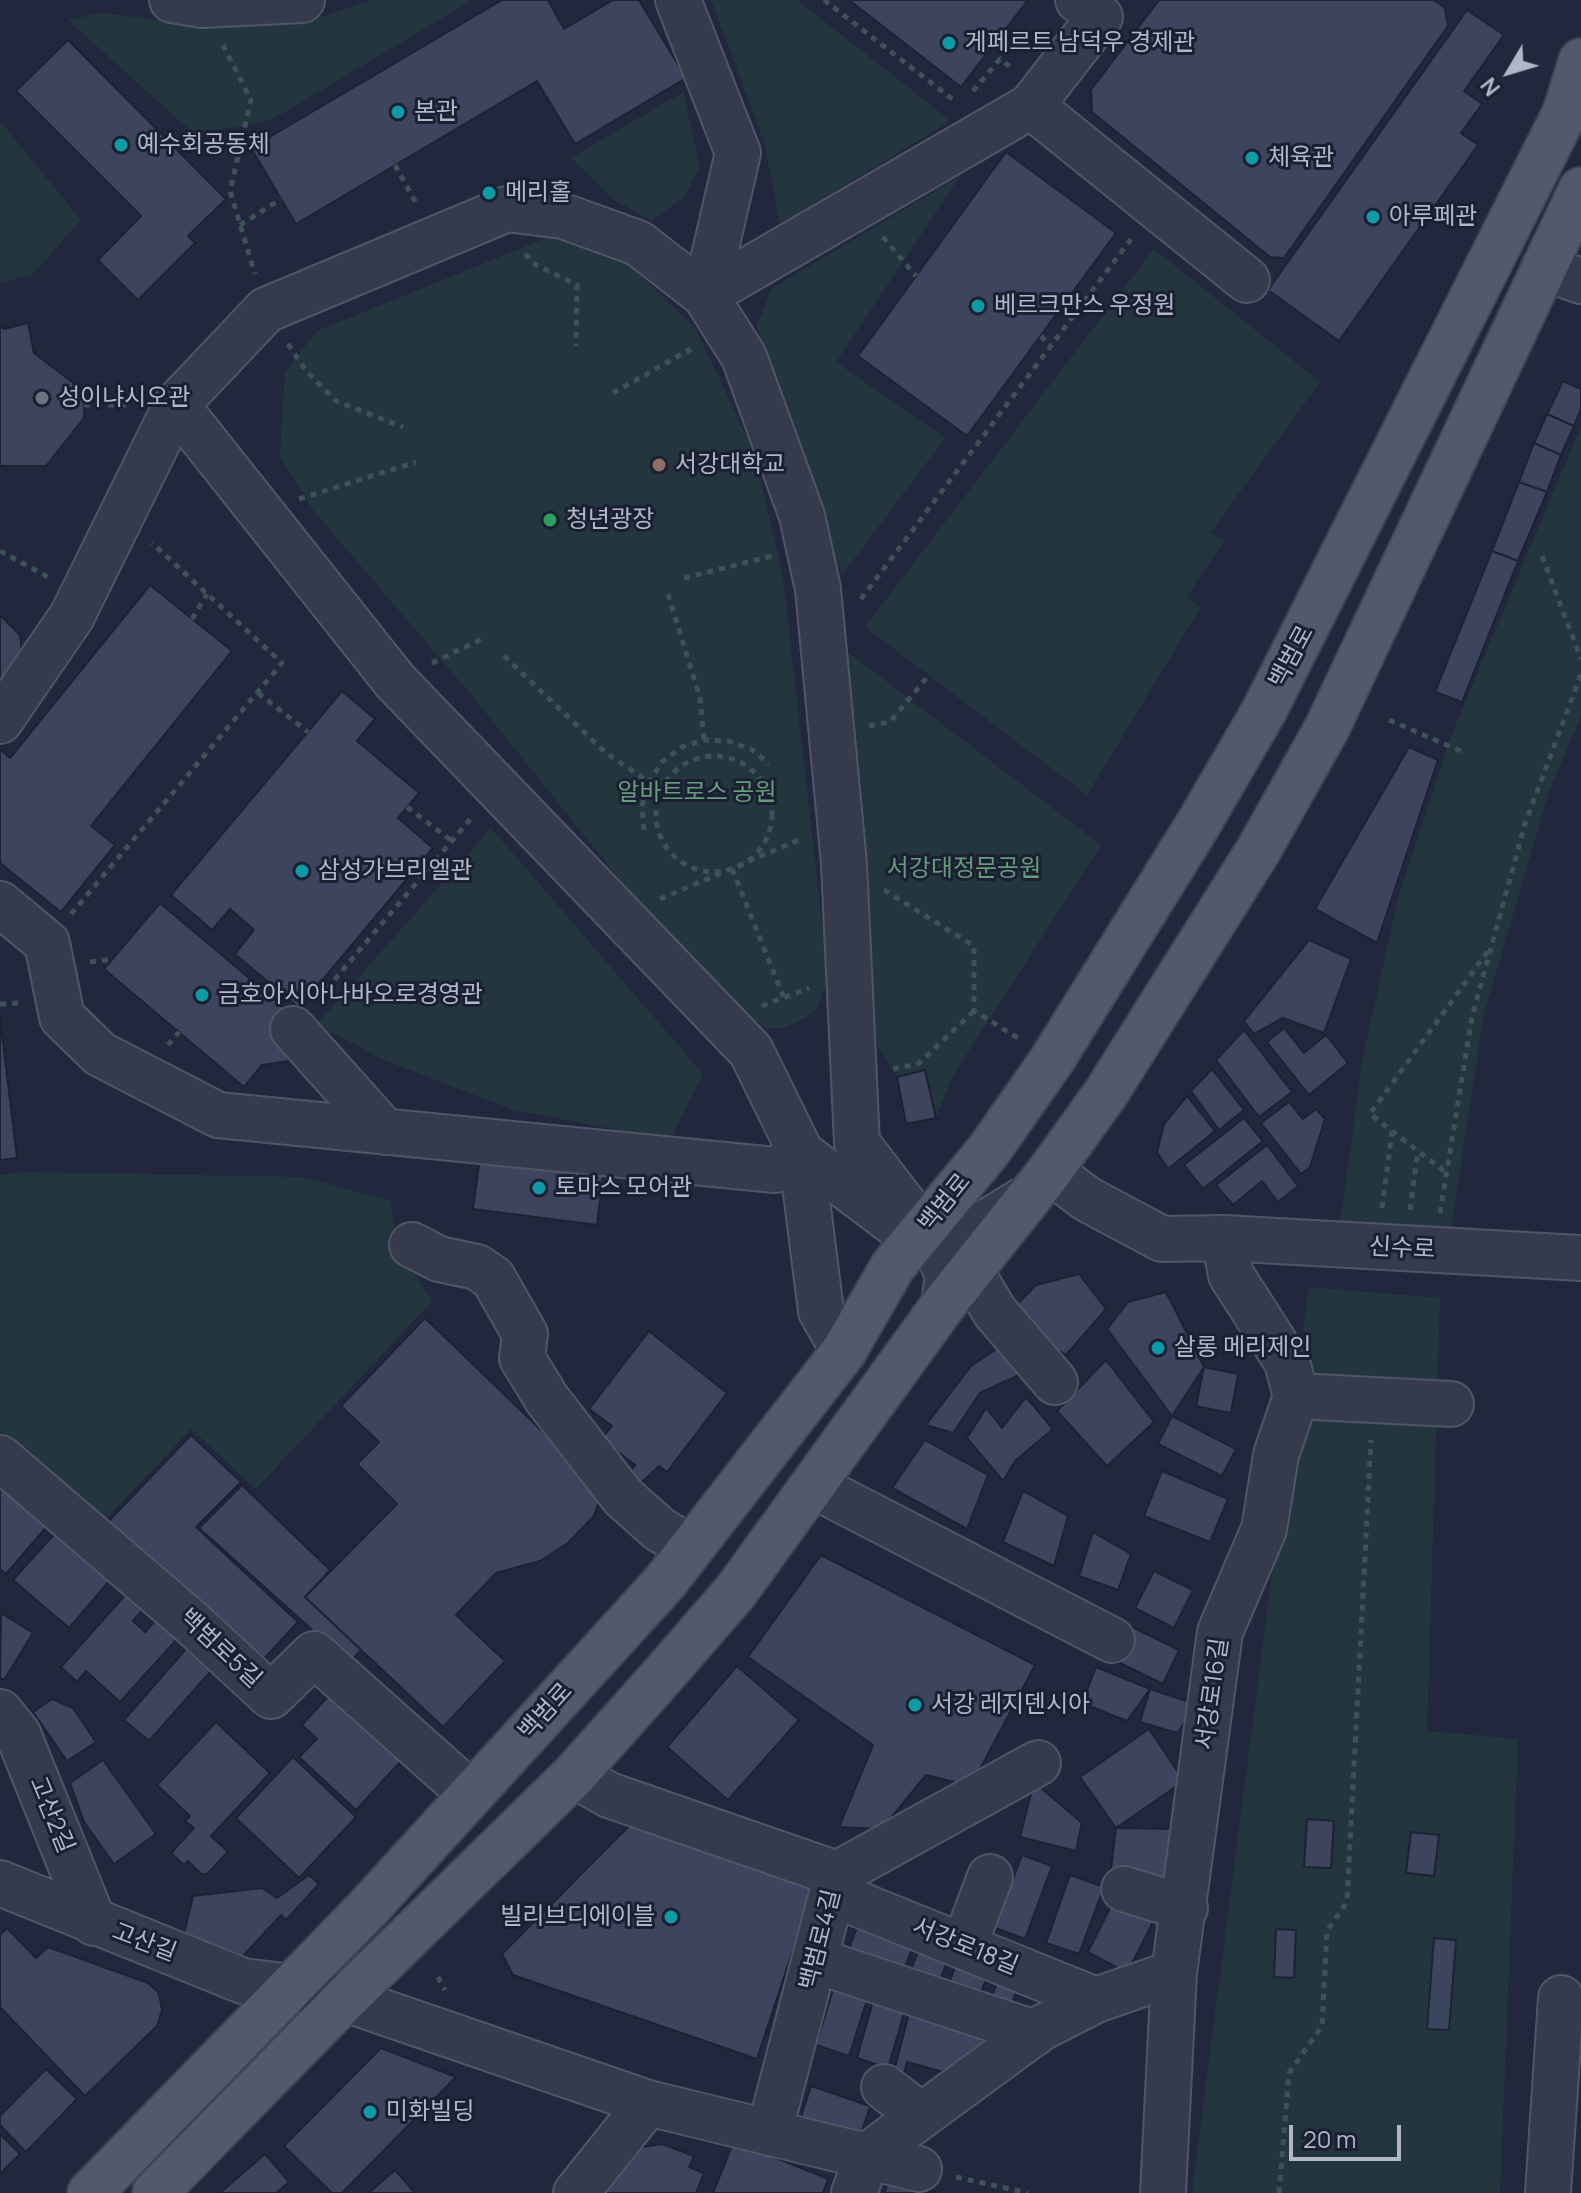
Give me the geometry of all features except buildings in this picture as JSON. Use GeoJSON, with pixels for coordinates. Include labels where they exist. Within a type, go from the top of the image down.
{"type":"FeatureCollection","features":[{"type":"Feature","properties":{"kind":"main road","name":"백범로"},"geometry":{"type":"LineString","coordinates":[[90,2193],[293,1987],[665,1582],[844,1351],[893,1266],[989,1150],[1052,1060],[1199,823],[1264,711],[1565,113],[1581,61]]}},
{"type":"Feature","properties":{"kind":"main road"},"geometry":{"type":"LineString","coordinates":[[1527,187],[1523,239],[1531,255],[1562,274]]}},
{"type":"Feature","properties":{"kind":"main road"},"geometry":{"type":"LineString","coordinates":[[155,2193],[345,1999],[574,1775],[736,1591],[957,1288],[1041,1183],[1106,1093],[1258,851],[1327,728],[1443,483],[1562,274],[1581,190]]}},
{"type":"Feature","properties":{"kind":"main road"},"geometry":{"type":"LineString","coordinates":[[1418,401],[1443,378],[1454,376],[1461,382],[1463,391],[1441,437],[1443,483]]}},
{"type":"Feature","properties":{"kind":"street"},"geometry":{"type":"LineString","coordinates":[[187,3],[302,0]]}},
{"type":"Feature","properties":{"kind":"street"},"geometry":{"type":"LineString","coordinates":[[678,0],[738,153],[716,312]]}},
{"type":"Feature","properties":{"kind":"street"},"geometry":{"type":"LineString","coordinates":[[716,312],[858,207],[1031,106],[1097,6]]}},
{"type":"Feature","properties":{"kind":"street"},"geometry":{"type":"LineString","coordinates":[[1031,106],[1247,280]]}},
{"type":"Feature","properties":{"kind":"street"},"geometry":{"type":"LineString","coordinates":[[0,721],[82,596],[176,405],[266,310],[507,209],[563,216],[638,243],[716,312],[744,357],[802,516],[818,589],[844,864],[857,1143],[936,1246],[948,1276],[957,1288],[995,1312],[1055,1382]]}},
{"type":"Feature","properties":{"kind":"street"},"geometry":{"type":"LineString","coordinates":[[176,405],[395,681],[751,1051],[801,1153],[821,1311],[844,1351]]}},
{"type":"Feature","properties":{"kind":"street"},"geometry":{"type":"LineString","coordinates":[[0,904],[47,943],[62,1017],[100,1054],[218,1115],[775,1170],[801,1153]]}},
{"type":"Feature","properties":{"kind":"street"},"geometry":{"type":"LineString","coordinates":[[293,1029],[385,1132]]}},
{"type":"Feature","properties":{"kind":"street"},"geometry":{"type":"LineString","coordinates":[[877,1169],[924,1186],[952,1178],[989,1150]]}},
{"type":"Feature","properties":{"kind":"street"},"geometry":{"type":"LineString","coordinates":[[801,1153],[902,1229],[923,1230],[939,1238],[973,1231],[1041,1183],[1087,1199],[1162,1239],[1224,1238],[1231,1275],[1287,1362],[1296,1396],[1451,1404]]}},
{"type":"Feature","properties":{"kind":"street","name":"신수로"},"geometry":{"type":"LineString","coordinates":[[1224,1238],[1581,1258]]}},
{"type":"Feature","properties":{"kind":"street"},"geometry":{"type":"LineString","coordinates":[[412,1245],[439,1259],[477,1267],[493,1278],[525,1334],[522,1358],[547,1399],[623,1497],[659,1529],[690,1548]]}},
{"type":"Feature","properties":{"kind":"street","name":"서강로16길"},"geometry":{"type":"LineString","coordinates":[[1163,2193],[1174,1973],[1220,1632],[1264,1529],[1276,1455],[1296,1396]]}},
{"type":"Feature","properties":{"kind":"street","name":"백범로5길"},"geometry":{"type":"LineString","coordinates":[[0,1458],[168,1601],[271,1696],[314,1654],[471,1794]]}},
{"type":"Feature","properties":{"kind":"street"},"geometry":{"type":"LineString","coordinates":[[814,1486],[1112,1640]]}},
{"type":"Feature","properties":{"kind":"street","name":"고산2길"},"geometry":{"type":"LineString","coordinates":[[0,1712],[18,1734],[94,1923]]}},
{"type":"Feature","properties":{"kind":"street","name":"백범로4길"},"geometry":{"type":"LineString","coordinates":[[769,2133],[835,1884],[1038,1763]]}},
{"type":"Feature","properties":{"kind":"street"},"geometry":{"type":"LineString","coordinates":[[574,1775],[609,1795],[835,1884]]}},
{"type":"Feature","properties":{"kind":"street"},"geometry":{"type":"LineString","coordinates":[[964,1946],[990,1877]]}},
{"type":"Feature","properties":{"kind":"street","name":"고산길"},"geometry":{"type":"LineString","coordinates":[[0,1883],[243,1981],[293,1987],[345,1999]]}},
{"type":"Feature","properties":{"kind":"street","name":"서강로18길"},"geometry":{"type":"LineString","coordinates":[[835,1884],[964,1946],[1096,2000]]}},
{"type":"Feature","properties":{"kind":"street"},"geometry":{"type":"LineString","coordinates":[[1124,1889],[1185,1908]]}},
{"type":"Feature","properties":{"kind":"street"},"geometry":{"type":"LineString","coordinates":[[817,1961],[1035,2033]]}},
{"type":"Feature","properties":{"kind":"street"},"geometry":{"type":"LineString","coordinates":[[861,2174],[919,2114],[1035,2033],[1096,2000],[1174,1973]]}},
{"type":"Feature","properties":{"kind":"street"},"geometry":{"type":"LineString","coordinates":[[1548,2193],[1561,1998]]}},
{"type":"Feature","properties":{"kind":"street"},"geometry":{"type":"LineString","coordinates":[[345,1999],[648,2103],[769,2133],[861,2174],[919,2169]]}},
{"type":"Feature","properties":{"kind":"street"},"geometry":{"type":"LineString","coordinates":[[884,2087],[919,2114]]}},
{"type":"Feature","properties":{"kind":"street"},"geometry":{"type":"LineString","coordinates":[[576,2193],[648,2103]]}},
{"type":"Feature","properties":{"kind":"path"},"geometry":{"type":"LineString","coordinates":[[824,0],[961,106]]}},
{"type":"Feature","properties":{"kind":"path"},"geometry":{"type":"LineString","coordinates":[[187,3],[251,100],[230,191],[266,310],[306,371],[336,401],[403,427]]}},
{"type":"Feature","properties":{"kind":"path"},"geometry":{"type":"LineString","coordinates":[[971,94],[1000,59]]}},
{"type":"Feature","properties":{"kind":"path"},"geometry":{"type":"LineString","coordinates":[[240,225],[281,199]]}},
{"type":"Feature","properties":{"kind":"path"},"geometry":{"type":"LineString","coordinates":[[824,648],[1156,206]]}},
{"type":"Feature","properties":{"kind":"path"},"geometry":{"type":"LineString","coordinates":[[858,207],[916,276]]}},
{"type":"Feature","properties":{"kind":"path"},"geometry":{"type":"LineString","coordinates":[[486,217],[536,265],[577,285],[576,346]]}},
{"type":"Feature","properties":{"kind":"path"},"geometry":{"type":"LineString","coordinates":[[613,393],[716,312]]}},
{"type":"Feature","properties":{"kind":"path"},"geometry":{"type":"LineString","coordinates":[[1041,336],[1050,346]]}},
{"type":"Feature","properties":{"kind":"path"},"geometry":{"type":"LineString","coordinates":[[260,511],[416,462]]}},
{"type":"Feature","properties":{"kind":"path"},"geometry":{"type":"LineString","coordinates":[[47,943],[282,663],[121,515]]}},
{"type":"Feature","properties":{"kind":"path"},"geometry":{"type":"LineString","coordinates":[[684,578],[808,547]]}},
{"type":"Feature","properties":{"kind":"path"},"geometry":{"type":"LineString","coordinates":[[0,551],[82,596]]}},
{"type":"Feature","properties":{"kind":"path"},"geometry":{"type":"LineString","coordinates":[[1542,556],[1581,659]]}},
{"type":"Feature","properties":{"kind":"path"},"geometry":{"type":"LineString","coordinates":[[192,619],[207,594]]}},
{"type":"Feature","properties":{"kind":"path"},"geometry":{"type":"LineString","coordinates":[[668,594],[700,698],[704,740]]}},
{"type":"Feature","properties":{"kind":"path"},"geometry":{"type":"LineString","coordinates":[[395,681],[484,638]]}},
{"type":"Feature","properties":{"kind":"path"},"geometry":{"type":"LineString","coordinates":[[504,656],[606,753],[649,782]]}},
{"type":"Feature","properties":{"kind":"path"},"geometry":{"type":"LineString","coordinates":[[1439,1221],[1472,1017],[1525,824],[1561,719],[1581,674]]}},
{"type":"Feature","properties":{"kind":"path"},"geometry":{"type":"LineString","coordinates":[[832,732],[890,722],[928,676]]}},
{"type":"Feature","properties":{"kind":"path"},"geometry":{"type":"LineString","coordinates":[[258,693],[308,732]]}},
{"type":"Feature","properties":{"kind":"path"},"geometry":{"type":"LineString","coordinates":[[1389,720],[1463,752]]}},
{"type":"Feature","properties":{"kind":"path"},"geometry":{"type":"LineString","coordinates":[[644,830],[643,801],[649,782],[662,762],[678,750],[704,740],[728,741],[748,748],[769,764]]}},
{"type":"Feature","properties":{"kind":"path"},"geometry":{"type":"LineString","coordinates":[[742,763],[748,748]]}},
{"type":"Feature","properties":{"kind":"path"},"geometry":{"type":"LineString","coordinates":[[678,750],[686,763]]}},
{"type":"Feature","properties":{"kind":"path"},"geometry":{"type":"LineString","coordinates":[[711,755],[742,763],[760,778],[769,794],[772,812],[762,848],[749,861],[732,869],[713,872],[693,868],[676,858],[660,833],[657,804],[663,785],[686,763],[711,755]]}},
{"type":"Feature","properties":{"kind":"path"},"geometry":{"type":"LineString","coordinates":[[293,1029],[498,788]]}},
{"type":"Feature","properties":{"kind":"path"},"geometry":{"type":"LineString","coordinates":[[643,801],[657,804]]}},
{"type":"Feature","properties":{"kind":"path"},"geometry":{"type":"LineString","coordinates":[[407,807],[452,841]]}},
{"type":"Feature","properties":{"kind":"path"},"geometry":{"type":"LineString","coordinates":[[621,916],[801,839]]}},
{"type":"Feature","properties":{"kind":"path"},"geometry":{"type":"LineString","coordinates":[[844,864],[974,946],[974,1011],[918,1064],[855,1073]]}},
{"type":"Feature","properties":{"kind":"path"},"geometry":{"type":"LineString","coordinates":[[732,869],[784,998]]}},
{"type":"Feature","properties":{"kind":"path"},"geometry":{"type":"LineString","coordinates":[[1445,1171],[1370,1114],[1491,947]]}},
{"type":"Feature","properties":{"kind":"path"},"geometry":{"type":"LineString","coordinates":[[758,1008],[810,987]]}},
{"type":"Feature","properties":{"kind":"path"},"geometry":{"type":"LineString","coordinates":[[974,1011],[1018,1039]]}},
{"type":"Feature","properties":{"kind":"path"},"geometry":{"type":"LineString","coordinates":[[1381,1217],[1392,1130]]}},
{"type":"Feature","properties":{"kind":"path"},"geometry":{"type":"LineString","coordinates":[[1409,1219],[1418,1150]]}},
{"type":"Feature","properties":{"kind":"path"},"geometry":{"type":"LineString","coordinates":[[1279,2193],[1289,2073],[1322,2026],[1327,1931],[1347,1902],[1373,1400]]}},
{"type":"Feature","properties":{"kind":"path"},"geometry":{"type":"LineString","coordinates":[[919,2169],[1028,2193]]}},
{"type":"Feature","properties":{"kind":"green space"},"geometry":{"type":"Polygon","coordinates":[[[372,0],[472,0],[271,120],[194,134],[68,20],[101,13],[184,23],[304,23],[372,0]]]}},
{"type":"Feature","properties":{"kind":"green space"},"geometry":{"type":"Polygon","coordinates":[[[711,0],[797,0],[951,121],[780,224],[764,142],[711,0]]]}},
{"type":"Feature","properties":{"kind":"green space"},"geometry":{"type":"Polygon","coordinates":[[[683,92],[700,166],[684,197],[652,221],[616,201],[571,158],[683,92]]]}},
{"type":"Feature","properties":{"kind":"green space"},"geometry":{"type":"Polygon","coordinates":[[[0,121],[81,220],[32,275],[0,283],[0,121]]]}},
{"type":"Feature","properties":{"kind":"green space"},"geometry":{"type":"Polygon","coordinates":[[[960,176],[836,362],[945,438],[842,575],[757,327],[771,289],[960,176]]]}},
{"type":"Feature","properties":{"kind":"green space","name":"알바트로스 공원"},"geometry":{"type":"Polygon","coordinates":[[[551,236],[626,262],[695,328],[754,451],[783,578],[828,977],[818,1007],[807,1017],[784,1028],[766,1028],[738,1014],[612,870],[474,698],[313,510],[280,456],[285,372],[317,331],[551,236]]]}},
{"type":"Feature","properties":{"kind":"green space"},"geometry":{"type":"Polygon","coordinates":[[[1154,249],[1320,382],[1211,532],[1224,541],[1187,596],[1200,608],[1087,795],[865,627],[1154,249]]]}},
{"type":"Feature","properties":{"kind":"green space"},"geometry":{"type":"Polygon","coordinates":[[[1581,426],[1581,717],[1549,791],[1484,1014],[1448,1248],[1340,1224],[1363,1057],[1398,899],[1451,736],[1581,426]]]}},
{"type":"Feature","properties":{"kind":"green space","name":"서강대정문공원"},"geometry":{"type":"Polygon","coordinates":[[[845,650],[1101,845],[952,1077],[936,1118],[906,1124],[897,1077],[877,1044],[845,650]]]}},
{"type":"Feature","properties":{"kind":"green space"},"geometry":{"type":"Polygon","coordinates":[[[491,828],[703,1074],[670,1140],[514,1110],[384,1060],[317,1024],[491,828]]]}},
{"type":"Feature","properties":{"kind":"green space"},"geometry":{"type":"Polygon","coordinates":[[[23,1172],[303,1177],[390,1201],[399,1249],[432,1301],[256,1489],[191,1429],[101,1524],[0,1431],[0,1175],[23,1172]]]}},
{"type":"Feature","properties":{"kind":"green space"},"geometry":{"type":"Polygon","coordinates":[[[1309,1287],[1440,1298],[1427,1731],[1518,1739],[1500,2193],[1192,2193],[1309,1287]]]}},
{"type":"Feature","properties":{"kind":"place","name":"게페르트 남덕우 경제관"},"geometry":{"type":"Point","coordinates":[949,43]}},
{"type":"Feature","properties":{"kind":"place","name":"본관"},"geometry":{"type":"Point","coordinates":[398,112]}},
{"type":"Feature","properties":{"kind":"place","name":"예수회공동체"},"geometry":{"type":"Point","coordinates":[121,145]}},
{"type":"Feature","properties":{"kind":"place","name":"체육관"},"geometry":{"type":"Point","coordinates":[1252,158]}},
{"type":"Feature","properties":{"kind":"place","name":"메리홀"},"geometry":{"type":"Point","coordinates":[489,193]}},
{"type":"Feature","properties":{"kind":"place","name":"아루페관"},"geometry":{"type":"Point","coordinates":[1373,217]}},
{"type":"Feature","properties":{"kind":"place","name":"베르크만스 우정원"},"geometry":{"type":"Point","coordinates":[978,306]}},
{"type":"Feature","properties":{"kind":"place","name":"성이냐시오관"},"geometry":{"type":"Point","coordinates":[42,398]}},
{"type":"Feature","properties":{"kind":"place","name":"서강대학교"},"geometry":{"type":"Point","coordinates":[659,465]}},
{"type":"Feature","properties":{"kind":"place","name":"청년광장"},"geometry":{"type":"Point","coordinates":[550,520]}},
{"type":"Feature","properties":{"kind":"place","name":"삼성가브리엘관"},"geometry":{"type":"Point","coordinates":[302,871]}},
{"type":"Feature","properties":{"kind":"place","name":"금호아시아나바오로경영관"},"geometry":{"type":"Point","coordinates":[202,995]}},
{"type":"Feature","properties":{"kind":"place","name":"토마스 모어관"},"geometry":{"type":"Point","coordinates":[539,1188]}},
{"type":"Feature","properties":{"kind":"place","name":"살롱 메리제인"},"geometry":{"type":"Point","coordinates":[1158,1348]}},
{"type":"Feature","properties":{"kind":"place","name":"서강 레지덴시아"},"geometry":{"type":"Point","coordinates":[915,1705]}},
{"type":"Feature","properties":{"kind":"place","name":"빌리브디에이블"},"geometry":{"type":"Point","coordinates":[671,1917]}},
{"type":"Feature","properties":{"kind":"place","name":"미화빌딩"},"geometry":{"type":"Point","coordinates":[370,2112]}}]}
